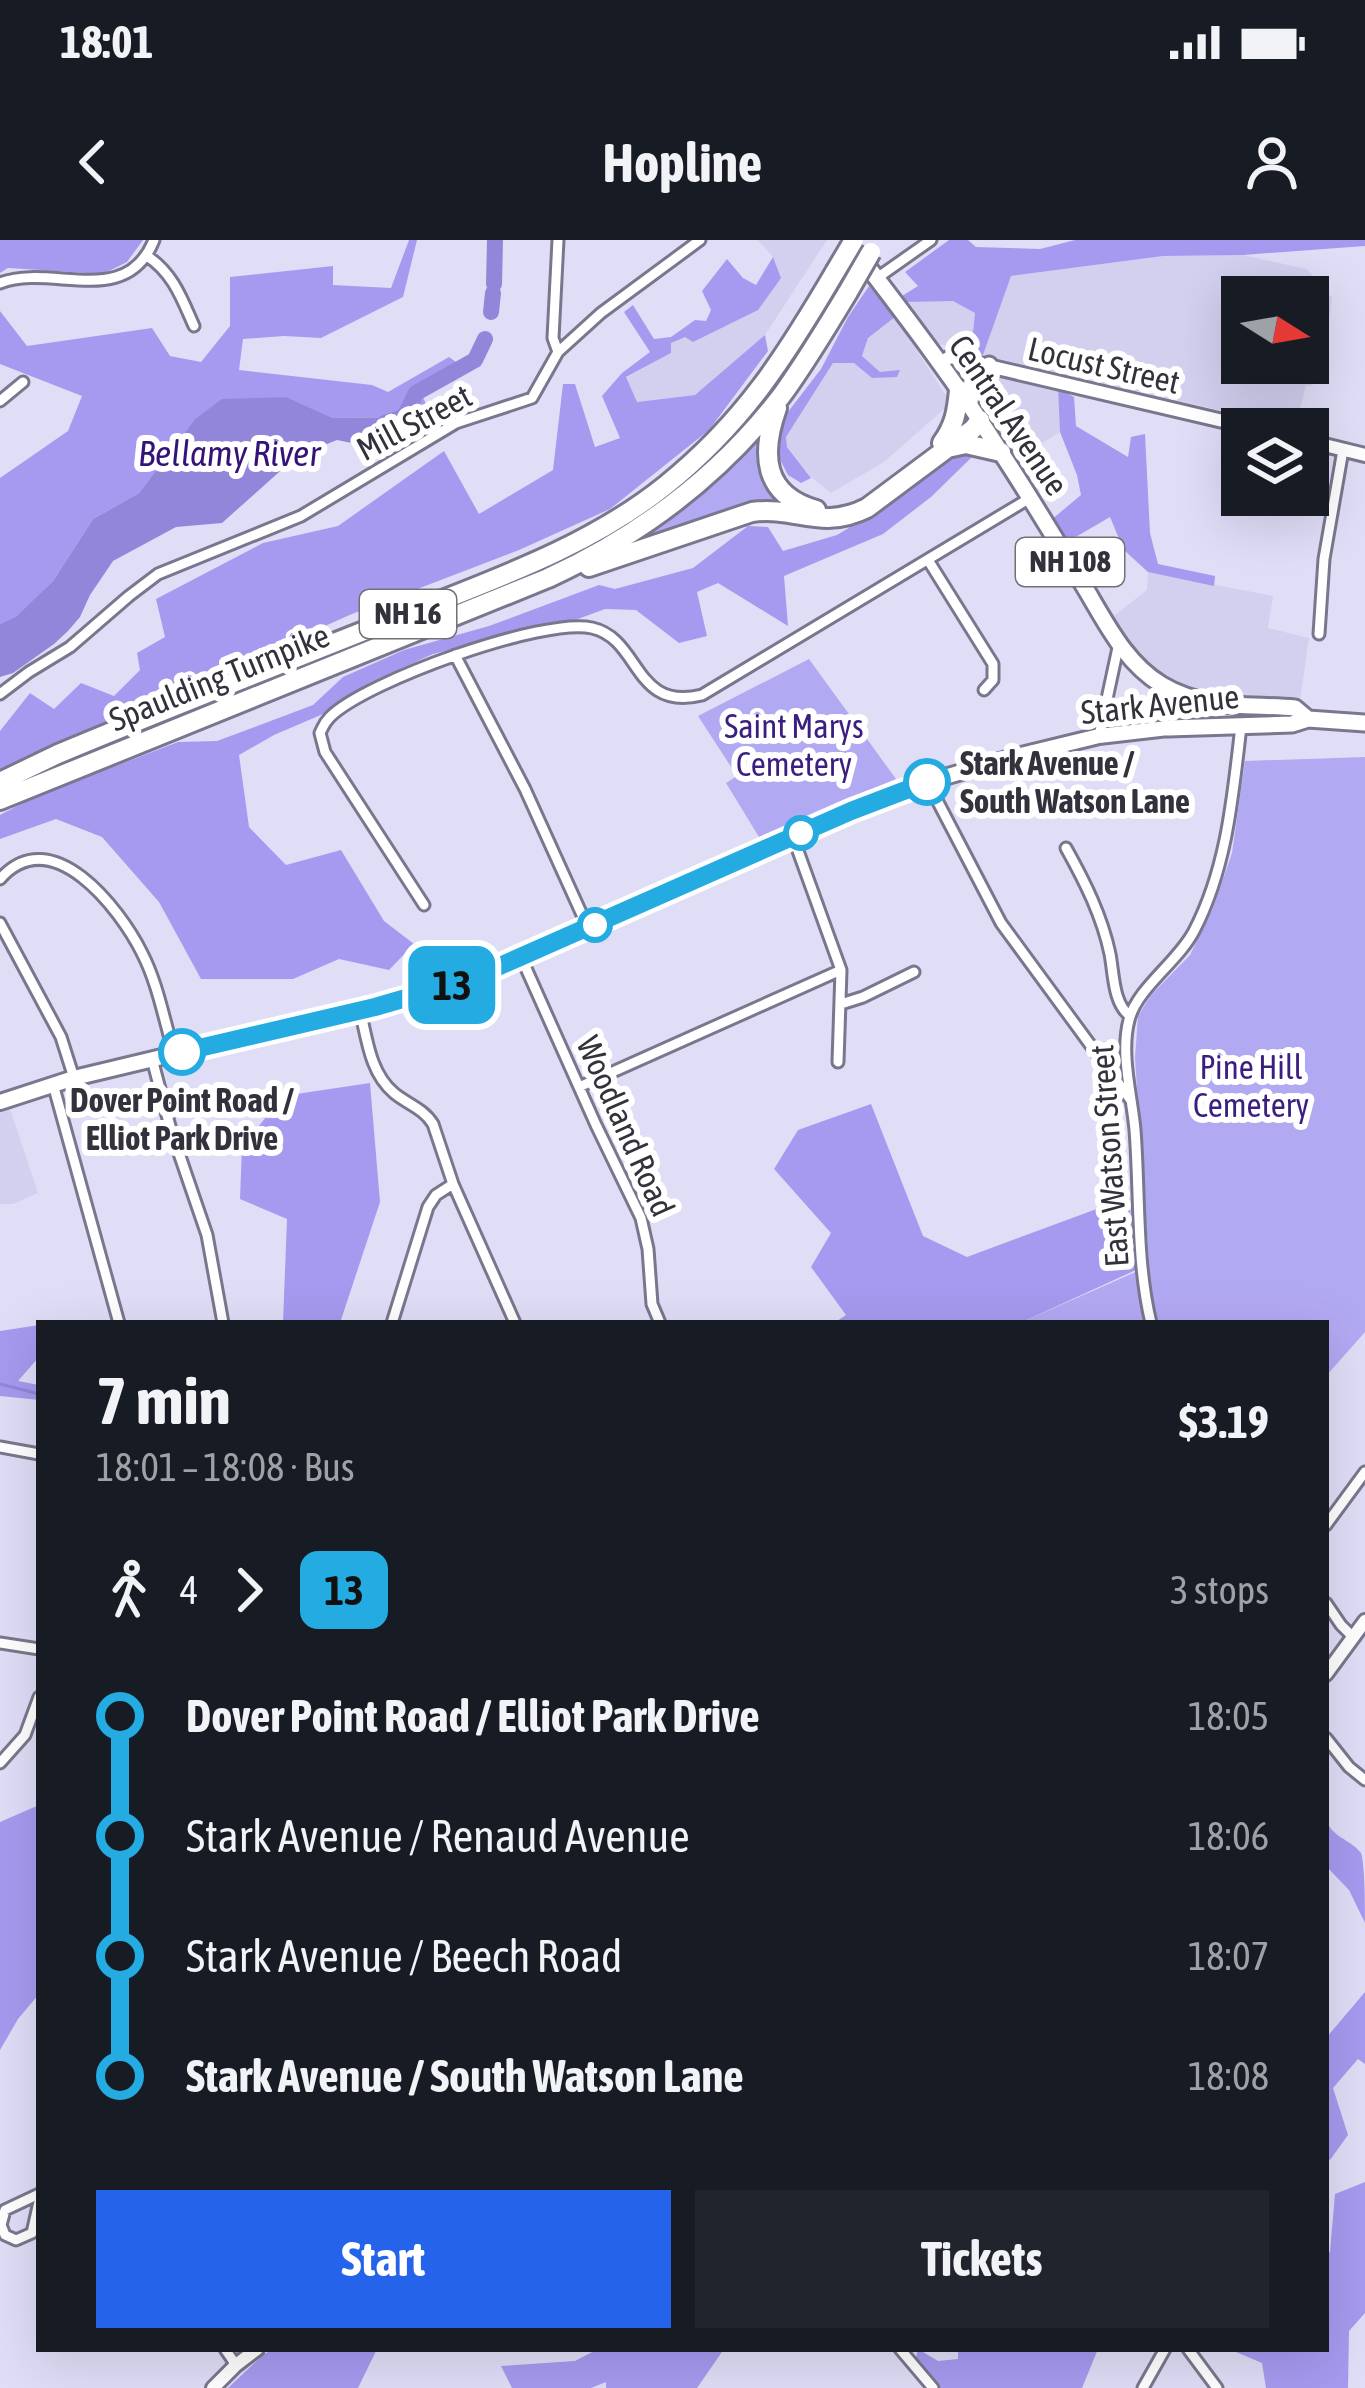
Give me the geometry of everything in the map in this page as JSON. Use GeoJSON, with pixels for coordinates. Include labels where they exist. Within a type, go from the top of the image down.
{"type":"FeatureCollection","features":[{"type":"Feature","properties":{"kind":"highway","name":"Spaulding Turnpike"},"geometry":{"type":"LineString","coordinates":[[0,782],[58,754],[557,552],[640,504],[704,450],[756,396],[791,346],[850,240]]}},
{"type":"Feature","properties":{"kind":"highway","name":"Spaulding Turnpike"},"geometry":{"type":"LineString","coordinates":[[0,800],[548,578],[621,541],[682,497],[743,440],[782,394],[875,246]]}},
{"type":"Feature","properties":{"kind":"highway"},"geometry":{"type":"LineString","coordinates":[[782,394],[767,440],[769,467],[782,490],[812,509],[838,510],[863,500],[945,445],[1001,452]]}},
{"type":"Feature","properties":{"kind":"highway"},"geometry":{"type":"LineString","coordinates":[[945,445],[957,414],[969,405]]}},
{"type":"Feature","properties":{"kind":"highway"},"geometry":{"type":"LineString","coordinates":[[548,578],[617,560],[752,512],[833,520],[851,516],[867,508],[970,422],[969,405]]}},
{"type":"Feature","properties":{"kind":"main road","name":"Central Avenue"},"geometry":{"type":"LineString","coordinates":[[850,240],[969,405],[1119,643],[1143,670],[1174,692],[1225,706],[1295,708],[1308,719],[1365,722]]}},
{"type":"Feature","properties":{"kind":"main road"},"geometry":{"type":"LineString","coordinates":[[969,405],[971,380],[989,365]]}},
{"type":"Feature","properties":{"kind":"main road"},"geometry":{"type":"LineString","coordinates":[[1241,726],[1247,706]]}},
{"type":"Feature","properties":{"kind":"main road","name":"Stark Avenue"},"geometry":{"type":"LineString","coordinates":[[0,1102],[74,1078],[438,991],[927,782],[1099,736],[1168,728],[1292,724],[1308,719]]}},
{"type":"Feature","properties":{"kind":"street"},"geometry":{"type":"LineString","coordinates":[[0,283],[24,277],[105,280],[131,270],[147,256],[154,240]]}},
{"type":"Feature","properties":{"kind":"street"},"geometry":{"type":"LineString","coordinates":[[558,240],[553,338],[558,352]]}},
{"type":"Feature","properties":{"kind":"street","name":"Mill Street"},"geometry":{"type":"LineString","coordinates":[[0,694],[70,647],[158,574],[301,516],[456,423],[527,401],[536,394],[558,352],[601,313],[700,240]]}},
{"type":"Feature","properties":{"kind":"street"},"geometry":{"type":"LineString","coordinates":[[877,278],[931,240]]}},
{"type":"Feature","properties":{"kind":"street"},"geometry":{"type":"LineString","coordinates":[[147,256],[172,280],[194,326]]}},
{"type":"Feature","properties":{"kind":"street","name":"Locust Street"},"geometry":{"type":"LineString","coordinates":[[940,363],[950,357],[1221,420]]}},
{"type":"Feature","properties":{"kind":"street"},"geometry":{"type":"LineString","coordinates":[[0,401],[23,382]]}},
{"type":"Feature","properties":{"kind":"street"},"geometry":{"type":"LineString","coordinates":[[1329,447],[1365,455]]}},
{"type":"Feature","properties":{"kind":"street"},"geometry":{"type":"LineString","coordinates":[[1319,634],[1324,559],[1342,450]]}},
{"type":"Feature","properties":{"kind":"street"},"geometry":{"type":"LineString","coordinates":[[424,905],[325,752],[322,727],[339,710],[397,678],[455,655],[564,627],[586,626],[615,640],[656,691],[694,698],[1030,498]]}},
{"type":"Feature","properties":{"kind":"street"},"geometry":{"type":"LineString","coordinates":[[928,560],[990,659],[993,680],[984,690]]}},
{"type":"Feature","properties":{"kind":"street"},"geometry":{"type":"LineString","coordinates":[[1099,736],[1119,643]]}},
{"type":"Feature","properties":{"kind":"street"},"geometry":{"type":"LineString","coordinates":[[455,655],[525,789],[588,928]]}},
{"type":"Feature","properties":{"kind":"street","name":"East Watson Street"},"geometry":{"type":"LineString","coordinates":[[1151,1320],[1128,1063],[1130,1016],[1184,949],[1207,901],[1225,843],[1241,726]]}},
{"type":"Feature","properties":{"kind":"street"},"geometry":{"type":"LineString","coordinates":[[927,782],[1001,923],[1132,1101]]}},
{"type":"Feature","properties":{"kind":"street"},"geometry":{"type":"LineString","coordinates":[[793,837],[841,970],[838,1062]]}},
{"type":"Feature","properties":{"kind":"street"},"geometry":{"type":"LineString","coordinates":[[1066,848],[1105,932],[1119,1005],[1130,1016]]}},
{"type":"Feature","properties":{"kind":"street"},"geometry":{"type":"LineString","coordinates":[[0,879],[14,866],[51,860],[83,879],[107,902],[144,956],[174,1054]]}},
{"type":"Feature","properties":{"kind":"street"},"geometry":{"type":"LineString","coordinates":[[0,922],[61,1037],[74,1078]]}},
{"type":"Feature","properties":{"kind":"street","name":"Woodland Road"},"geometry":{"type":"LineString","coordinates":[[521,957],[645,1229],[652,1304],[659,1320]]}},
{"type":"Feature","properties":{"kind":"street"},"geometry":{"type":"LineString","coordinates":[[579,1087],[841,970]]}},
{"type":"Feature","properties":{"kind":"street"},"geometry":{"type":"LineString","coordinates":[[841,1004],[914,972]]}},
{"type":"Feature","properties":{"kind":"street"},"geometry":{"type":"LineString","coordinates":[[360,1010],[378,1076],[392,1092],[428,1115],[514,1320]]}},
{"type":"Feature","properties":{"kind":"street"},"geometry":{"type":"LineString","coordinates":[[152,1059],[207,1235],[222,1320]]}},
{"type":"Feature","properties":{"kind":"street"},"geometry":{"type":"LineString","coordinates":[[53,1084],[118,1320]]}},
{"type":"Feature","properties":{"kind":"street"},"geometry":{"type":"LineString","coordinates":[[393,1320],[428,1207],[453,1184]]}},
{"type":"Feature","properties":{"kind":"street"},"geometry":{"type":"LineString","coordinates":[[0,1447],[36,1453]]}},
{"type":"Feature","properties":{"kind":"street"},"geometry":{"type":"LineString","coordinates":[[1329,1521],[1365,1472]]}},
{"type":"Feature","properties":{"kind":"street"},"geometry":{"type":"LineString","coordinates":[[1329,1607],[1353,1637]]}},
{"type":"Feature","properties":{"kind":"street"},"geometry":{"type":"LineString","coordinates":[[1329,1670],[1365,1621]]}},
{"type":"Feature","properties":{"kind":"street"},"geometry":{"type":"LineString","coordinates":[[0,1642],[36,1648]]}},
{"type":"Feature","properties":{"kind":"street"},"geometry":{"type":"LineString","coordinates":[[0,1762],[25,1735],[36,1704]]}},
{"type":"Feature","properties":{"kind":"street"},"geometry":{"type":"LineString","coordinates":[[1329,1742],[1365,1780]]}},
{"type":"Feature","properties":{"kind":"street"},"geometry":{"type":"LineString","coordinates":[[36,2199],[5,2210],[1,2220],[5,2235],[22,2240],[32,2233],[36,2213]]}},
{"type":"Feature","properties":{"kind":"street"},"geometry":{"type":"LineString","coordinates":[[903,2352],[933,2388]]}},
{"type":"Feature","properties":{"kind":"street"},"geometry":{"type":"LineString","coordinates":[[1143,2388],[1163,2352]]}},
{"type":"Feature","properties":{"kind":"street"},"geometry":{"type":"LineString","coordinates":[[1190,2352],[1217,2388]]}},
{"type":"Feature","properties":{"kind":"street"},"geometry":{"type":"LineString","coordinates":[[214,2388],[245,2355]]}},
{"type":"Feature","properties":{"kind":"shaded area"},"geometry":{"type":"Polygon","coordinates":[[[0,240],[143,240],[127,262],[103,274],[8,268],[0,273],[0,240]]]}},
{"type":"Feature","properties":{"kind":"shaded area"},"geometry":{"type":"Polygon","coordinates":[[[409,240],[417,240],[403,297],[321,338],[243,339],[239,370],[372,385],[388,392],[449,357],[463,367],[419,390],[434,419],[413,433],[403,417],[333,418],[285,397],[194,420],[139,493],[93,519],[53,581],[16,618],[0,624],[0,478],[68,431],[82,396],[0,364],[0,311],[27,346],[152,328],[170,356],[201,362],[230,326],[230,277],[333,266],[333,285],[391,288],[409,240]]]}},
{"type":"Feature","properties":{"kind":"shaded area"},"geometry":{"type":"Polygon","coordinates":[[[758,240],[827,240],[765,335],[695,395],[636,402],[626,378],[671,353],[670,343],[781,278],[773,257],[758,240]]]}},
{"type":"Feature","properties":{"kind":"shaded area"},"geometry":{"type":"Polygon","coordinates":[[[949,240],[968,240],[976,247],[1040,249],[1075,240],[1365,240],[1365,246],[1163,256],[1011,276],[983,355],[971,352],[975,313],[953,301],[907,302],[902,296],[918,286],[905,272],[949,240]]]}},
{"type":"Feature","properties":{"kind":"shaded area"},"geometry":{"type":"Polygon","coordinates":[[[1243,255],[1307,269],[1313,276],[1221,276],[1221,384],[1312,384],[1311,386],[1306,385],[1300,408],[1221,411],[983,355],[1010,276],[1163,256],[1243,255]]]}},
{"type":"Feature","properties":{"kind":"shaded area"},"geometry":{"type":"Polygon","coordinates":[[[773,257],[781,278],[758,310],[693,342],[685,337],[671,343],[671,353],[626,377],[637,402],[695,395],[765,335],[768,351],[709,430],[610,509],[519,550],[352,614],[0,770],[0,731],[30,693],[54,709],[81,683],[114,696],[140,670],[137,653],[165,637],[156,599],[263,543],[338,526],[444,451],[479,514],[553,470],[563,384],[575,384],[595,447],[620,438],[602,396],[650,352],[624,312],[633,305],[654,339],[671,337],[695,320],[706,321],[711,310],[702,291],[727,259],[756,285],[773,257]]]}},
{"type":"Feature","properties":{"kind":"shaded area"},"geometry":{"type":"Polygon","coordinates":[[[869,286],[895,317],[868,338],[862,356],[880,372],[900,370],[897,377],[872,378],[854,363],[833,363],[786,437],[787,447],[811,478],[801,483],[788,475],[775,450],[781,421],[821,369],[869,286]]]}},
{"type":"Feature","properties":{"kind":"shaded area"},"geometry":{"type":"Polygon","coordinates":[[[953,300],[975,313],[971,352],[939,344],[907,302],[953,300]]]}},
{"type":"Feature","properties":{"kind":"shaded area"},"geometry":{"type":"Polygon","coordinates":[[[895,317],[951,403],[884,462],[831,493],[811,477],[787,446],[786,437],[833,363],[854,363],[880,372],[862,356],[868,338],[895,317]]]}},
{"type":"Feature","properties":{"kind":"shaded area"},"geometry":{"type":"Polygon","coordinates":[[[989,373],[1058,388],[1060,432],[1018,458],[975,393],[978,382],[989,373]]]}},
{"type":"Feature","properties":{"kind":"shaded area"},"geometry":{"type":"Polygon","coordinates":[[[1058,388],[1074,397],[1076,426],[1128,457],[1131,437],[1145,434],[1150,533],[1158,564],[1215,576],[1214,586],[1148,572],[1125,551],[1091,570],[1082,562],[1120,541],[1110,517],[1067,542],[1051,520],[1081,495],[1060,432],[1058,388]]]}},
{"type":"Feature","properties":{"kind":"shaded area"},"geometry":{"type":"Polygon","coordinates":[[[953,455],[973,456],[883,534],[784,576],[788,626],[718,583],[697,592],[707,636],[679,643],[636,610],[605,609],[433,654],[371,682],[323,714],[239,755],[249,827],[286,865],[341,850],[384,921],[414,944],[389,970],[339,959],[293,979],[201,979],[159,902],[102,837],[56,819],[0,839],[0,815],[34,797],[178,742],[217,741],[313,705],[343,677],[404,650],[489,626],[599,585],[615,589],[693,568],[748,526],[768,527],[783,551],[837,535],[908,492],[953,455]]]}},
{"type":"Feature","properties":{"kind":"shaded area"},"geometry":{"type":"Polygon","coordinates":[[[1148,572],[1273,596],[1268,628],[1309,638],[1300,700],[1219,695],[1184,687],[1160,674],[1132,648],[1111,618],[1147,590],[1148,572]]]}},
{"type":"Feature","properties":{"kind":"shaded area"},"geometry":{"type":"Polygon","coordinates":[[[370,1083],[380,1202],[341,1320],[283,1320],[287,1219],[240,1199],[242,1147],[283,1096],[370,1083]]]}},
{"type":"Feature","properties":{"kind":"shaded area"},"geometry":{"type":"Polygon","coordinates":[[[871,1104],[923,1236],[967,1257],[1129,1197],[1136,1270],[1027,1320],[838,1320],[846,1315],[811,1267],[831,1233],[774,1169],[798,1130],[871,1104]]]}},
{"type":"Feature","properties":{"kind":"shaded area"},"geometry":{"type":"Polygon","coordinates":[[[10,1109],[38,1193],[13,1204],[0,1204],[0,1113],[10,1109]]]}},
{"type":"Feature","properties":{"kind":"shaded area"},"geometry":{"type":"Polygon","coordinates":[[[36,1325],[36,1360],[18,1381],[36,1384],[36,1400],[0,1396],[0,1331],[36,1325]]]}},
{"type":"Feature","properties":{"kind":"shaded area"},"geometry":{"type":"Polygon","coordinates":[[[36,1806],[36,1998],[0,2050],[0,1822],[36,1806]]]}},
{"type":"Feature","properties":{"kind":"shaded area"},"geometry":{"type":"Polygon","coordinates":[[[1329,1825],[1361,1853],[1365,1923],[1349,1890],[1329,1869],[1329,1825]]]}},
{"type":"Feature","properties":{"kind":"shaded area"},"geometry":{"type":"Polygon","coordinates":[[[1365,1992],[1365,2064],[1358,2059],[1333,2088],[1348,2135],[1330,2160],[1329,2159],[1329,2034],[1365,1992]]]}},
{"type":"Feature","properties":{"kind":"shaded area"},"geometry":{"type":"Polygon","coordinates":[[[1365,2182],[1365,2313],[1349,2331],[1348,2388],[1266,2388],[1262,2363],[1236,2352],[1329,2352],[1329,2253],[1335,2194],[1365,2182]]]}},
{"type":"Feature","properties":{"kind":"shaded area"},"geometry":{"type":"Polygon","coordinates":[[[376,2352],[358,2388],[228,2388],[264,2354],[376,2352]]]}},
{"type":"Feature","properties":{"kind":"shaded area"},"geometry":{"type":"Polygon","coordinates":[[[592,2352],[722,2352],[697,2388],[606,2388],[606,2382],[591,2388],[512,2388],[501,2366],[575,2361],[592,2352]]]}},
{"type":"Feature","properties":{"kind":"shaded area"},"geometry":{"type":"Polygon","coordinates":[[[917,2352],[938,2361],[958,2359],[958,2352],[1097,2352],[1082,2388],[940,2388],[915,2362],[917,2352]]]}},
{"type":"Feature","properties":{"kind":"green space"},"geometry":{"type":"Polygon","coordinates":[[[761,434],[771,479],[793,503],[812,512],[843,513],[901,479],[851,512],[837,515],[824,515],[754,506],[707,519],[628,552],[626,548],[697,496],[761,434]]]}},
{"type":"Feature","properties":{"kind":"green space","name":"Saint Marys Cemetery"},"geometry":{"type":"Polygon","coordinates":[[[809,659],[896,779],[759,837],[726,783],[737,776],[698,716],[809,659]]]}},
{"type":"Feature","properties":{"kind":"green space","name":"Pine Hill Cemetery"},"geometry":{"type":"Polygon","coordinates":[[[1365,757],[1365,1332],[1329,1373],[1329,1320],[1027,1320],[1149,1266],[1135,1058],[1138,1016],[1151,995],[1190,955],[1213,908],[1232,853],[1245,761],[1365,757]]]}},
{"type":"Feature","properties":{"kind":"water","name":"Bellamy River"},"geometry":{"type":"Polygon","coordinates":[[[286,397],[333,418],[404,417],[405,427],[362,445],[337,440],[297,456],[222,523],[176,527],[113,561],[68,631],[13,673],[0,677],[0,624],[16,617],[53,581],[93,519],[139,493],[194,420],[222,399],[286,397]]]}},
{"type":"Feature","properties":{"kind":"waterway","name":"Bellamy River"},"geometry":{"type":"LineString","coordinates":[[494,284],[495,240]]}},
{"type":"Feature","properties":{"kind":"waterway","name":"Bellamy River"},"geometry":{"type":"LineString","coordinates":[[491,312],[493,293]]}},
{"type":"Feature","properties":{"kind":"waterway","name":"Bellamy River"},"geometry":{"type":"LineString","coordinates":[[385,423],[404,417],[416,393],[475,360],[485,339]]}},
{"type":"Feature","properties":{"kind":"waterway"},"geometry":{"type":"LineString","coordinates":[[0,1384],[36,1393]]}},
{"type":"Feature","properties":{"kind":"bus line","name":"13"},"geometry":{"type":"LineString","coordinates":[[182,1052],[438,991],[927,782]]}},
{"type":"Feature","properties":{"kind":"place","name":"Stark Avenue / South Watson Lane"},"geometry":{"type":"Point","coordinates":[927,782]}},
{"type":"Feature","properties":{"kind":"place","name":"Dover Point Road / Elliot Park Drive"},"geometry":{"type":"Point","coordinates":[182,1052]}}]}
